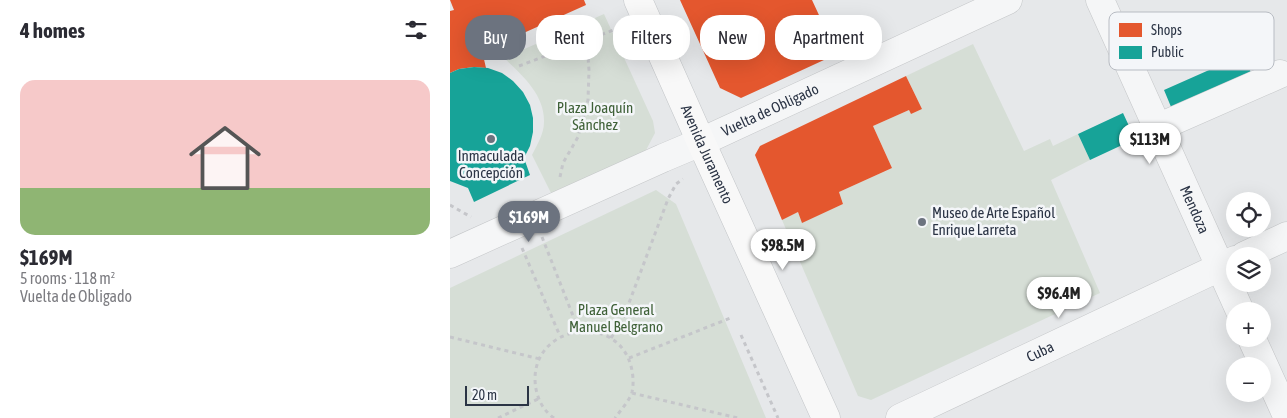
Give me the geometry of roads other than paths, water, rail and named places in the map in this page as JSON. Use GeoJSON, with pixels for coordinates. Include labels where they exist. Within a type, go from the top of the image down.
{"type":"FeatureCollection","features":[{"type":"Feature","properties":{"kind":"main road","name":"Avenida Juramento"},"geometry":{"type":"LineString","coordinates":[[642,8],[826,418]]}},
{"type":"Feature","properties":{"kind":"street","name":"Vuelta de Obligado"},"geometry":{"type":"LineString","coordinates":[[450,254],[701,142],[1008,0]]}},
{"type":"Feature","properties":{"kind":"street","name":"Mendoza"},"geometry":{"type":"LineString","coordinates":[[1100,0],[1109,20]]}},
{"type":"Feature","properties":{"kind":"street","name":"Mendoza"},"geometry":{"type":"LineString","coordinates":[[1131,70],[1157,128],[1226,249]]}},
{"type":"Feature","properties":{"kind":"street"},"geometry":{"type":"LineString","coordinates":[[1157,128],[1280,74]]}},
{"type":"Feature","properties":{"kind":"street","name":"Cuba"},"geometry":{"type":"LineString","coordinates":[[1263,247],[1287,236]]}},
{"type":"Feature","properties":{"kind":"street","name":"Cuba"},"geometry":{"type":"LineString","coordinates":[[900,418],[1226,264]]}},
{"type":"Feature","properties":{"kind":"street"},"geometry":{"type":"LineString","coordinates":[[1256,347],[1287,416]]}},
{"type":"Feature","properties":{"kind":"place","name":"Inmaculada Concepción"},"geometry":{"type":"Point","coordinates":[491,139]}},
{"type":"Feature","properties":{"kind":"place","name":"Museo de Arte Español Enrique Larreta"},"geometry":{"type":"Point","coordinates":[922,222]}},
{"type":"Feature","properties":{"kind":"park label","name":"Plaza Joaquín Sánchez"},"geometry":{"type":"Point","coordinates":[595,116]}},
{"type":"Feature","properties":{"kind":"park label","name":"Plaza General Manuel Belgrano"},"geometry":{"type":"Point","coordinates":[616,318]}}]}
